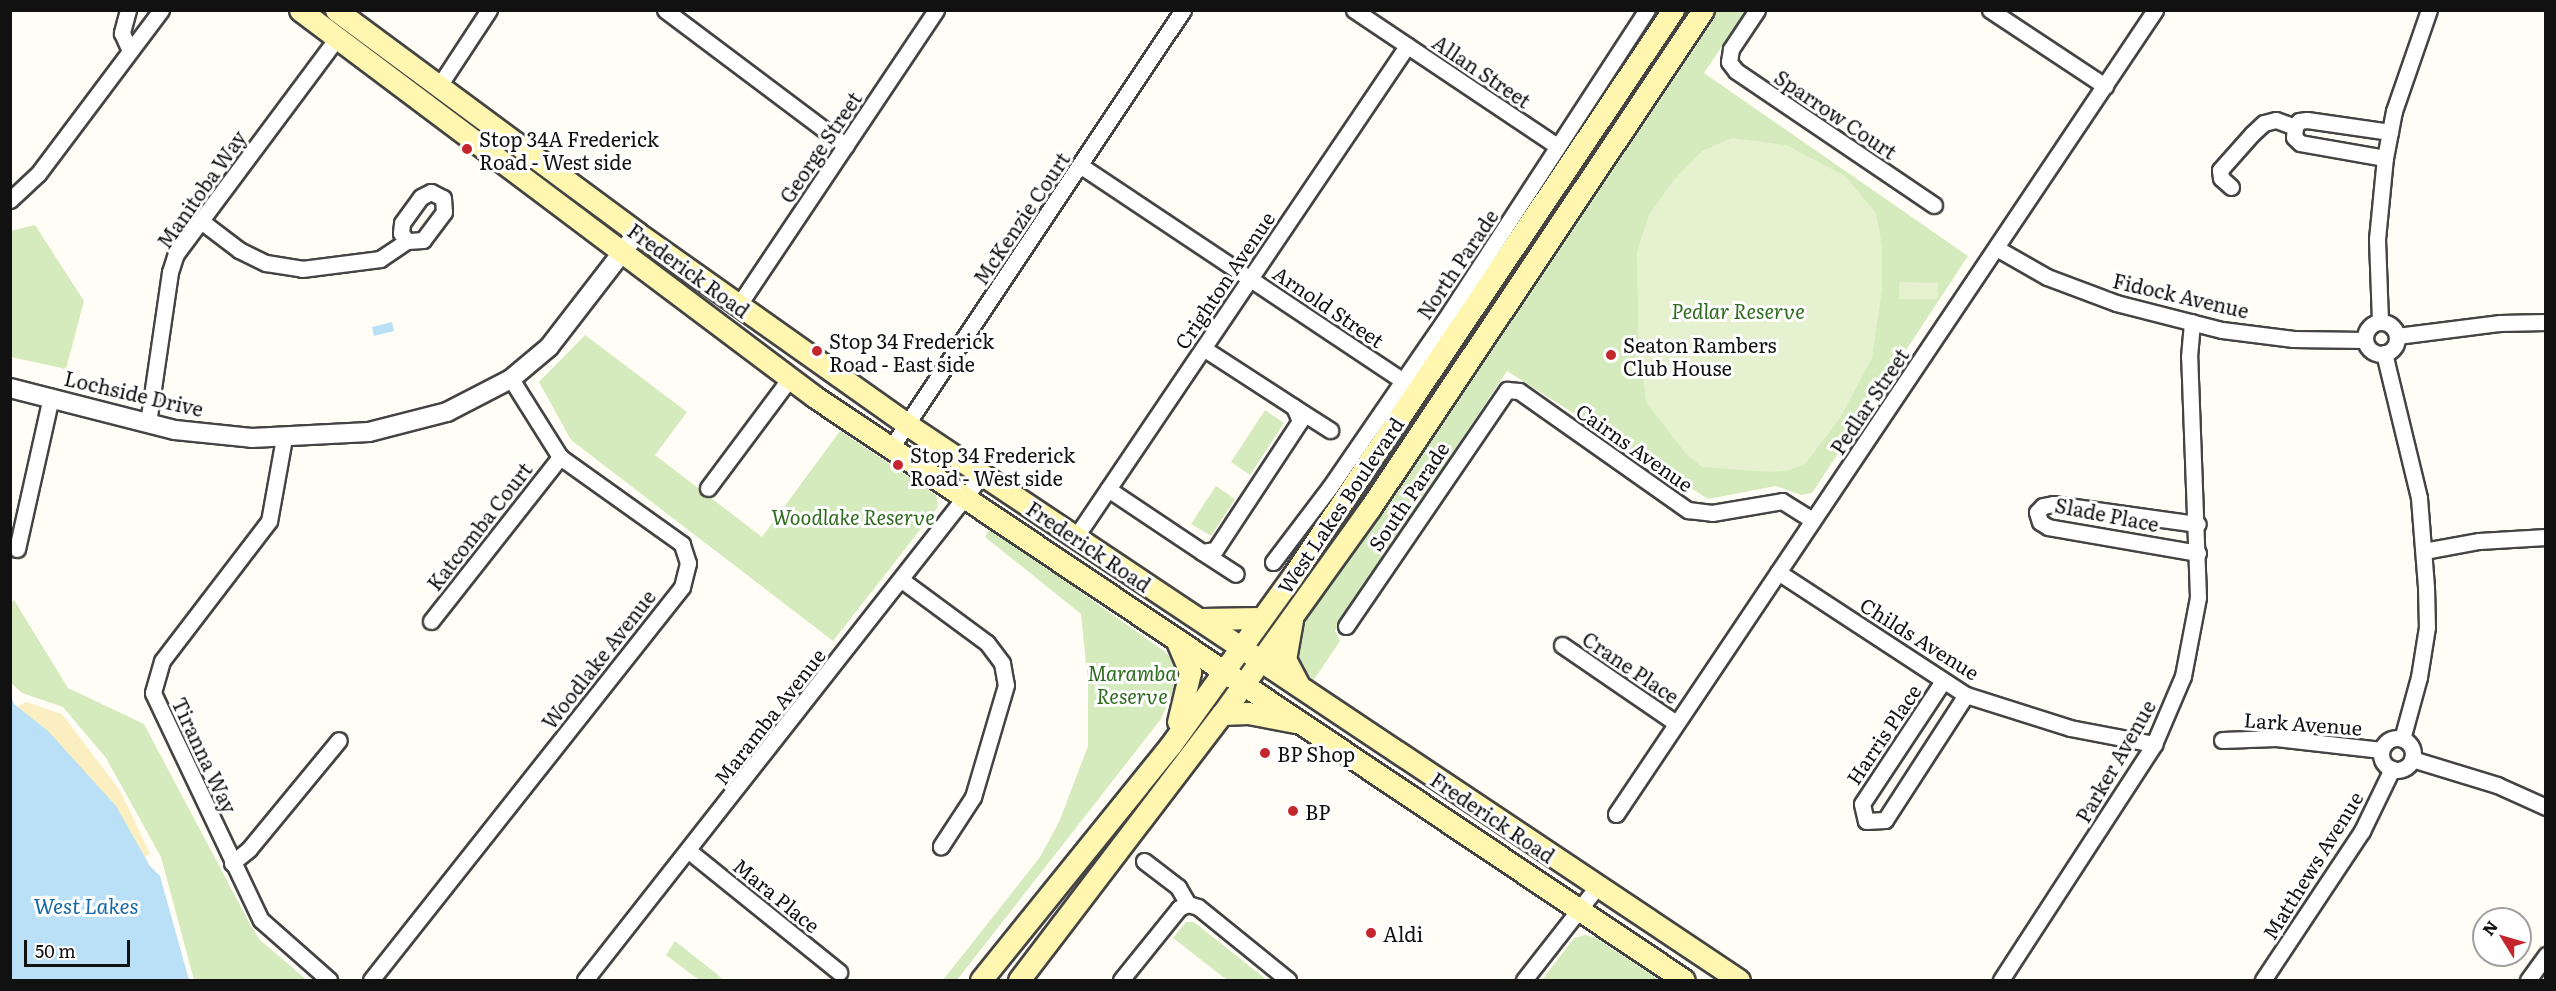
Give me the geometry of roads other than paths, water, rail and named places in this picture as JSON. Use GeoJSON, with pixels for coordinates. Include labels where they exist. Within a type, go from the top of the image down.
{"type":"FeatureCollection","features":[{"type":"Feature","properties":{"kind":"main road","name":"Frederick Road"},"geometry":{"type":"LineString","coordinates":[[300,10],[790,378],[1684,981]]}},
{"type":"Feature","properties":{"kind":"main road","name":"Frederick Road"},"geometry":{"type":"LineString","coordinates":[[336,10],[637,233],[908,425],[1739,981]]}},
{"type":"Feature","properties":{"kind":"main road","name":"West Lakes Boulevard"},"geometry":{"type":"LineString","coordinates":[[981,981],[1170,746],[1262,618],[1672,10]]}},
{"type":"Feature","properties":{"kind":"main road","name":"West Lakes Boulevard"},"geometry":{"type":"LineString","coordinates":[[1020,981],[1222,714],[1376,498],[1703,10]]}},
{"type":"Feature","properties":{"kind":"main road"},"geometry":{"type":"LineString","coordinates":[[1293,613],[1285,659],[1300,686]]}},
{"type":"Feature","properties":{"kind":"main road"},"geometry":{"type":"LineString","coordinates":[[1199,619],[1228,622],[1262,618]]}},
{"type":"Feature","properties":{"kind":"main road"},"geometry":{"type":"LineString","coordinates":[[1170,746],[1185,700],[1190,672],[1176,639]]}},
{"type":"Feature","properties":{"kind":"main road"},"geometry":{"type":"LineString","coordinates":[[1222,714],[1248,713],[1301,723]]}},
{"type":"Feature","properties":{"kind":"street"},"geometry":{"type":"LineString","coordinates":[[128,10],[122,33],[129,50]]}},
{"type":"Feature","properties":{"kind":"street"},"geometry":{"type":"LineString","coordinates":[[10,200],[38,174],[161,10]]}},
{"type":"Feature","properties":{"kind":"street"},"geometry":{"type":"LineString","coordinates":[[439,86],[489,10]]}},
{"type":"Feature","properties":{"kind":"street"},"geometry":{"type":"LineString","coordinates":[[664,10],[846,146]]}},
{"type":"Feature","properties":{"kind":"street","name":"George Street"},"geometry":{"type":"LineString","coordinates":[[738,306],[936,10]]}},
{"type":"Feature","properties":{"kind":"street","name":"McKenzie Court"},"geometry":{"type":"LineString","coordinates":[[891,448],[1183,10]]}},
{"type":"Feature","properties":{"kind":"street","name":"Allan Street"},"geometry":{"type":"LineString","coordinates":[[1354,10],[1557,146]]}},
{"type":"Feature","properties":{"kind":"street","name":"North Parade"},"geometry":{"type":"LineString","coordinates":[[1273,562],[1403,381],[1647,10]]}},
{"type":"Feature","properties":{"kind":"street","name":"Sparrow Court"},"geometry":{"type":"LineString","coordinates":[[1757,10],[1731,49],[1729,62],[1736,71],[1934,205]]}},
{"type":"Feature","properties":{"kind":"street"},"geometry":{"type":"LineString","coordinates":[[1990,10],[2105,86]]}},
{"type":"Feature","properties":{"kind":"street","name":"Pedlar Street"},"geometry":{"type":"LineString","coordinates":[[1616,814],[1998,249],[2155,10]]}},
{"type":"Feature","properties":{"kind":"street"},"geometry":{"type":"LineString","coordinates":[[2380,321],[2377,239],[2385,158],[2390,132],[2429,10]]}},
{"type":"Feature","properties":{"kind":"street","name":"Manitoba Way"},"geometry":{"type":"LineString","coordinates":[[148,423],[170,272],[176,254],[337,38]]}},
{"type":"Feature","properties":{"kind":"street","name":"Crighton Avenue"},"geometry":{"type":"LineString","coordinates":[[1075,537],[1407,46]]}},
{"type":"Feature","properties":{"kind":"street"},"geometry":{"type":"LineString","coordinates":[[2231,187],[2221,178],[2220,170],[2252,134],[2264,123],[2276,120],[2295,127]]}},
{"type":"Feature","properties":{"kind":"street"},"geometry":{"type":"LineString","coordinates":[[2385,158],[2300,143],[2294,136],[2295,127],[2299,121],[2307,120],[2390,132]]}},
{"type":"Feature","properties":{"kind":"street","name":"Arnold Street"},"geometry":{"type":"LineString","coordinates":[[1081,166],[1403,381]]}},
{"type":"Feature","properties":{"kind":"street"},"geometry":{"type":"LineString","coordinates":[[201,221],[239,250],[266,263],[302,269],[380,260],[407,241]]}},
{"type":"Feature","properties":{"kind":"street","name":"Lochside Drive"},"geometry":{"type":"LineString","coordinates":[[10,388],[175,430],[284,438],[369,432],[447,412],[512,379],[549,347],[637,233]]}},
{"type":"Feature","properties":{"kind":"street","name":"Fidock Avenue"},"geometry":{"type":"LineString","coordinates":[[1998,249],[2047,277],[2115,303],[2192,322],[2293,339],[2365,340]]}},
{"type":"Feature","properties":{"kind":"street"},"geometry":{"type":"LineString","coordinates":[[2380,321],[2390,324],[2397,336],[2394,347],[2384,353],[2372,351],[2365,340],[2368,328],[2380,321]]}},
{"type":"Feature","properties":{"kind":"street","name":"Parker Avenue"},"geometry":{"type":"LineString","coordinates":[[2001,981],[2154,744],[2183,676],[2194,633],[2198,553],[2189,357],[2192,322]]}},
{"type":"Feature","properties":{"kind":"street"},"geometry":{"type":"LineString","coordinates":[[2397,336],[2500,323],[2546,322]]}},
{"type":"Feature","properties":{"kind":"street"},"geometry":{"type":"LineString","coordinates":[[1203,348],[1330,430]]}},
{"type":"Feature","properties":{"kind":"street"},"geometry":{"type":"LineString","coordinates":[[2384,353],[2419,498],[2424,551],[2427,627],[2419,677],[2402,739]]}},
{"type":"Feature","properties":{"kind":"street"},"geometry":{"type":"LineString","coordinates":[[708,488],[790,378]]}},
{"type":"Feature","properties":{"kind":"street","name":"Woodlake Avenue"},"geometry":{"type":"LineString","coordinates":[[371,981],[682,587],[688,562],[682,544],[560,456],[512,379]]}},
{"type":"Feature","properties":{"kind":"street","name":"Cairns Avenue"},"geometry":{"type":"LineString","coordinates":[[1508,390],[1519,392],[1688,510],[1712,513],[1782,501],[1813,520]]}},
{"type":"Feature","properties":{"kind":"street","name":"South Parade"},"geometry":{"type":"LineString","coordinates":[[1346,626],[1508,390]]}},
{"type":"Feature","properties":{"kind":"street"},"geometry":{"type":"LineString","coordinates":[[16,549],[51,397]]}},
{"type":"Feature","properties":{"kind":"street"},"geometry":{"type":"LineString","coordinates":[[1202,552],[1215,550],[1300,420],[1294,407]]}},
{"type":"Feature","properties":{"kind":"street","name":"Tiranna Way"},"geometry":{"type":"LineString","coordinates":[[284,438],[269,520],[162,661],[153,693],[232,863],[272,934],[329,981]]}},
{"type":"Feature","properties":{"kind":"street","name":"Katcomba Court"},"geometry":{"type":"LineString","coordinates":[[431,621],[560,456]]}},
{"type":"Feature","properties":{"kind":"street","name":"Maramba Avenue"},"geometry":{"type":"LineString","coordinates":[[585,981],[903,581],[982,475]]}},
{"type":"Feature","properties":{"kind":"street"},"geometry":{"type":"LineString","coordinates":[[1108,489],[1236,574]]}},
{"type":"Feature","properties":{"kind":"street","name":"Slade Place"},"geometry":{"type":"LineString","coordinates":[[2198,524],[2054,504],[2043,506],[2037,512],[2040,522],[2048,527],[2198,553]]}},
{"type":"Feature","properties":{"kind":"street"},"geometry":{"type":"LineString","coordinates":[[1293,535],[1294,573]]}},
{"type":"Feature","properties":{"kind":"street"},"geometry":{"type":"LineString","coordinates":[[2424,551],[2479,541],[2546,537]]}},
{"type":"Feature","properties":{"kind":"street","name":"Childs Avenue"},"geometry":{"type":"LineString","coordinates":[[1778,572],[1966,695],[2070,728],[2154,744]]}},
{"type":"Feature","properties":{"kind":"street"},"geometry":{"type":"LineString","coordinates":[[903,581],[987,642],[1002,663],[1006,685],[974,797],[941,846]]}},
{"type":"Feature","properties":{"kind":"street","name":"Crane Place"},"geometry":{"type":"LineString","coordinates":[[1562,645],[1676,723]]}},
{"type":"Feature","properties":{"kind":"street","name":"Harris Place"},"geometry":{"type":"LineString","coordinates":[[1943,681],[1862,804],[1866,821],[1886,820],[1966,695]]}},
{"type":"Feature","properties":{"kind":"street","name":"Lark Avenue"},"geometry":{"type":"LineString","coordinates":[[2222,740],[2276,738],[2381,750]]}},
{"type":"Feature","properties":{"kind":"street"},"geometry":{"type":"LineString","coordinates":[[2391,739],[2402,739],[2410,744],[2412,759],[2406,768],[2392,770],[2384,764],[2381,750],[2391,739]]}},
{"type":"Feature","properties":{"kind":"street"},"geometry":{"type":"LineString","coordinates":[[232,863],[249,849],[339,740]]}},
{"type":"Feature","properties":{"kind":"street"},"geometry":{"type":"LineString","coordinates":[[2412,759],[2497,785],[2546,807]]}},
{"type":"Feature","properties":{"kind":"street","name":"Matthews Avenue"},"geometry":{"type":"LineString","coordinates":[[2263,981],[2362,831],[2392,770]]}},
{"type":"Feature","properties":{"kind":"street","name":"Mara Place"},"geometry":{"type":"LineString","coordinates":[[689,850],[839,972]]}},
{"type":"Feature","properties":{"kind":"street"},"geometry":{"type":"LineString","coordinates":[[1144,861],[1178,887],[1188,904]]}},
{"type":"Feature","properties":{"kind":"street"},"geometry":{"type":"LineString","coordinates":[[1524,981],[1597,887]]}},
{"type":"Feature","properties":{"kind":"street"},"geometry":{"type":"LineString","coordinates":[[1122,981],[1179,908],[1188,904],[1198,907],[1288,981]]}},
{"type":"Feature","properties":{"kind":"street"},"geometry":{"type":"LineString","coordinates":[[2528,981],[2546,955]]}},
{"type":"Feature","properties":{"kind":"water"},"geometry":{"type":"Polygon","coordinates":[[[392,322],[394,331],[374,336],[372,327],[392,322]]]}},
{"type":"Feature","properties":{"kind":"water","name":"West Lakes"},"geometry":{"type":"Polygon","coordinates":[[[11,695],[14,704],[48,731],[116,806],[150,866],[160,876],[189,980],[11,980],[11,695]]]}},
{"type":"Feature","properties":{"kind":"place","name":"Stop 34A Frederick Road - West side"},"geometry":{"type":"Point","coordinates":[467,149]}},
{"type":"Feature","properties":{"kind":"place","name":"Stop 34 Frederick Road - East side"},"geometry":{"type":"Point","coordinates":[817,351]}},
{"type":"Feature","properties":{"kind":"place","name":"Seaton Rambers Club House"},"geometry":{"type":"Point","coordinates":[1611,355]}},
{"type":"Feature","properties":{"kind":"place","name":"Stop 34 Frederick Road - West side"},"geometry":{"type":"Point","coordinates":[898,465]}},
{"type":"Feature","properties":{"kind":"place","name":"BP Shop"},"geometry":{"type":"Point","coordinates":[1265,753]}},
{"type":"Feature","properties":{"kind":"place","name":"BP"},"geometry":{"type":"Point","coordinates":[1293,811]}},
{"type":"Feature","properties":{"kind":"place","name":"Aldi"},"geometry":{"type":"Point","coordinates":[1371,933]}},
{"type":"Feature","properties":{"kind":"park label","name":"Pedlar Reserve"},"geometry":{"type":"Point","coordinates":[1738,310]}},
{"type":"Feature","properties":{"kind":"park label","name":"Woodlake Reserve"},"geometry":{"type":"Point","coordinates":[853,516]}},
{"type":"Feature","properties":{"kind":"park label","name":"Maramba Reserve"},"geometry":{"type":"Point","coordinates":[1132,684]}}]}
